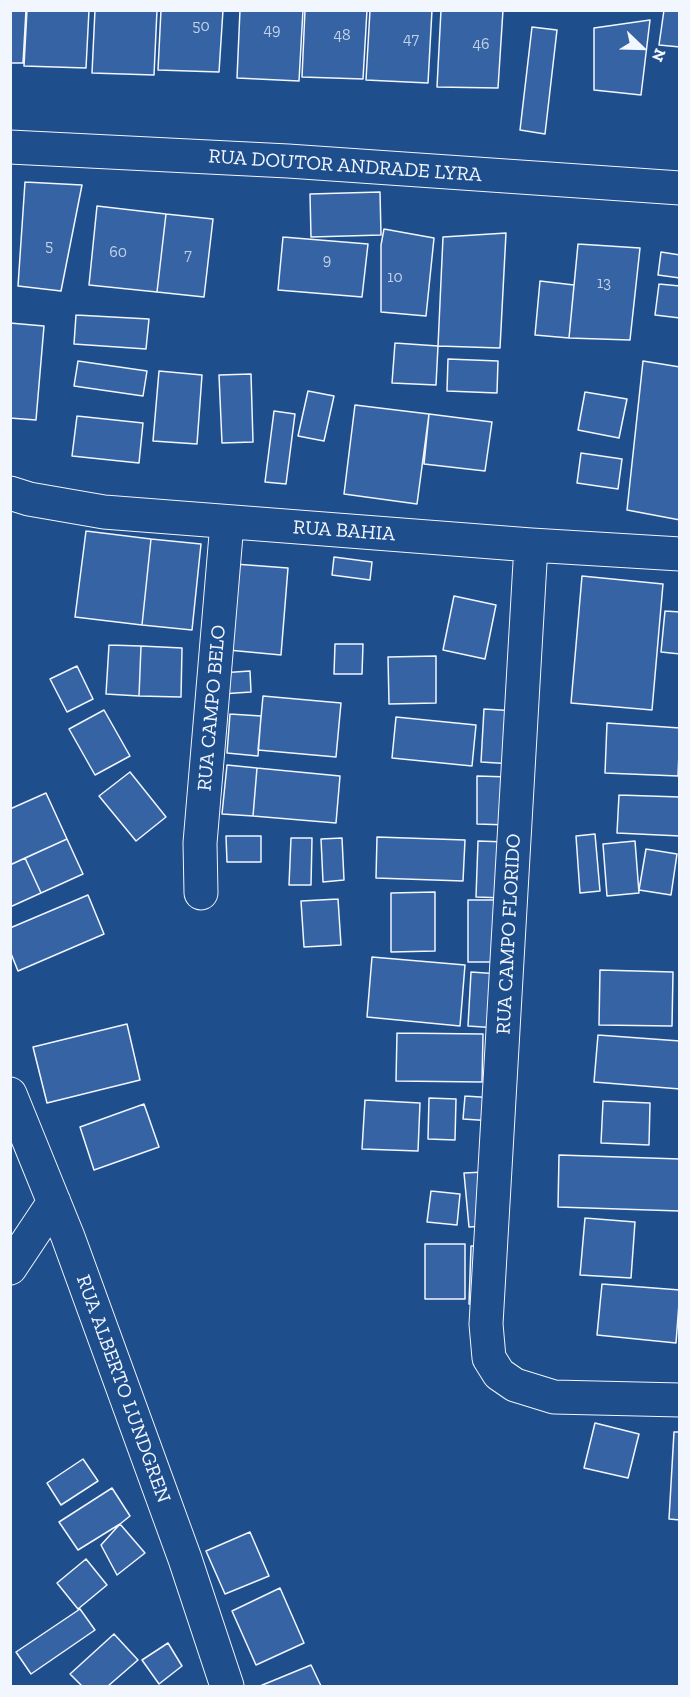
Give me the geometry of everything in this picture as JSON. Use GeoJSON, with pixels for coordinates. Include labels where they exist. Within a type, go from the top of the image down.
{"type":"FeatureCollection","features":[{"type":"Feature","properties":{"kind":"street","name":"RUA DOUTOR ANDRADE LYRA"},"geometry":{"type":"LineString","coordinates":[[10,147],[288,161],[680,188]]}},
{"type":"Feature","properties":{"kind":"street","name":"RUA BAHIA"},"geometry":{"type":"LineString","coordinates":[[10,493],[29,499],[104,512],[227,523],[680,554]]}},
{"type":"Feature","properties":{"kind":"street","name":"RUA CAMPO BELO"},"geometry":{"type":"LineString","coordinates":[[201,893],[200,843],[227,523]]}},
{"type":"Feature","properties":{"kind":"street","name":"RUA CAMPO FLORIDO"},"geometry":{"type":"LineString","coordinates":[[531,545],[486,1324],[489,1358],[499,1374],[515,1385],[554,1397],[680,1400]]}},
{"type":"Feature","properties":{"kind":"street","name":"RUA ALBERTO LUNDGREN"},"geometry":{"type":"LineString","coordinates":[[10,1094],[68,1237],[185,1559],[226,1686]]}},
{"type":"Feature","properties":{"kind":"street"},"geometry":{"type":"LineString","coordinates":[[10,1268],[54,1202]]}},
{"type":"Feature","properties":{"kind":"building"},"geometry":{"type":"Polygon","coordinates":[[[10,10],[26,10],[23,63],[10,63],[10,10]]]}},
{"type":"Feature","properties":{"kind":"building"},"geometry":{"type":"Polygon","coordinates":[[[27,10],[89,10],[86,68],[24,66],[27,10]]]}},
{"type":"Feature","properties":{"kind":"building"},"geometry":{"type":"Polygon","coordinates":[[[95,10],[157,10],[154,75],[92,73],[95,10]]]}},
{"type":"Feature","properties":{"kind":"building"},"geometry":{"type":"Polygon","coordinates":[[[161,10],[223,10],[219,72],[158,70],[161,10]]]}},
{"type":"Feature","properties":{"kind":"building"},"geometry":{"type":"Polygon","coordinates":[[[240,10],[303,10],[299,81],[237,78],[240,10]]]}},
{"type":"Feature","properties":{"kind":"building"},"geometry":{"type":"Polygon","coordinates":[[[305,10],[367,10],[363,79],[302,77],[305,10]]]}},
{"type":"Feature","properties":{"kind":"building"},"geometry":{"type":"Polygon","coordinates":[[[370,10],[432,10],[428,83],[366,80],[370,10]]]}},
{"type":"Feature","properties":{"kind":"building"},"geometry":{"type":"Polygon","coordinates":[[[441,10],[503,10],[498,88],[437,87],[441,10]]]}},
{"type":"Feature","properties":{"kind":"building"},"geometry":{"type":"Polygon","coordinates":[[[664,10],[680,10],[680,47],[659,45],[664,10]]]}},
{"type":"Feature","properties":{"kind":"building"},"geometry":{"type":"Polygon","coordinates":[[[650,20],[641,95],[594,90],[594,28],[650,20]]]}},
{"type":"Feature","properties":{"kind":"building"},"geometry":{"type":"Polygon","coordinates":[[[532,27],[557,30],[545,134],[520,130],[532,27]]]}},
{"type":"Feature","properties":{"kind":"building"},"geometry":{"type":"Polygon","coordinates":[[[25,182],[82,185],[61,291],[18,286],[25,182]]]}},
{"type":"Feature","properties":{"kind":"building"},"geometry":{"type":"Polygon","coordinates":[[[380,192],[381,235],[311,237],[310,194],[380,192]]]}},
{"type":"Feature","properties":{"kind":"building"},"geometry":{"type":"Polygon","coordinates":[[[97,206],[166,214],[157,292],[89,285],[97,206]]]}},
{"type":"Feature","properties":{"kind":"building"},"geometry":{"type":"Polygon","coordinates":[[[166,214],[213,219],[204,297],[157,292],[166,214]]]}},
{"type":"Feature","properties":{"kind":"building"},"geometry":{"type":"Polygon","coordinates":[[[384,229],[434,238],[426,316],[381,312],[381,245],[384,229]]]}},
{"type":"Feature","properties":{"kind":"building"},"geometry":{"type":"Polygon","coordinates":[[[506,233],[500,348],[438,346],[443,237],[506,233]]]}},
{"type":"Feature","properties":{"kind":"building"},"geometry":{"type":"Polygon","coordinates":[[[283,237],[368,244],[362,297],[278,290],[283,237]]]}},
{"type":"Feature","properties":{"kind":"building"},"geometry":{"type":"Polygon","coordinates":[[[578,244],[640,248],[630,340],[569,338],[578,244]]]}},
{"type":"Feature","properties":{"kind":"building"},"geometry":{"type":"Polygon","coordinates":[[[661,252],[680,255],[680,278],[658,275],[661,252]]]}},
{"type":"Feature","properties":{"kind":"building"},"geometry":{"type":"Polygon","coordinates":[[[540,281],[574,285],[569,338],[535,335],[540,281]]]}},
{"type":"Feature","properties":{"kind":"building"},"geometry":{"type":"Polygon","coordinates":[[[659,284],[680,286],[680,318],[655,315],[659,284]]]}},
{"type":"Feature","properties":{"kind":"building"},"geometry":{"type":"Polygon","coordinates":[[[76,315],[149,319],[146,349],[74,344],[76,315]]]}},
{"type":"Feature","properties":{"kind":"building"},"geometry":{"type":"Polygon","coordinates":[[[10,323],[44,326],[36,420],[10,418],[10,323]]]}},
{"type":"Feature","properties":{"kind":"building"},"geometry":{"type":"Polygon","coordinates":[[[395,343],[438,346],[436,385],[392,383],[395,343]]]}},
{"type":"Feature","properties":{"kind":"building"},"geometry":{"type":"Polygon","coordinates":[[[448,359],[498,361],[497,393],[447,391],[448,359]]]}},
{"type":"Feature","properties":{"kind":"building"},"geometry":{"type":"Polygon","coordinates":[[[78,361],[147,371],[143,396],[74,386],[78,361]]]}},
{"type":"Feature","properties":{"kind":"building"},"geometry":{"type":"Polygon","coordinates":[[[643,361],[680,367],[680,520],[627,510],[643,361]]]}},
{"type":"Feature","properties":{"kind":"building"},"geometry":{"type":"Polygon","coordinates":[[[159,371],[202,375],[197,444],[153,441],[159,371]]]}},
{"type":"Feature","properties":{"kind":"building"},"geometry":{"type":"Polygon","coordinates":[[[251,374],[253,442],[222,443],[219,375],[251,374]]]}},
{"type":"Feature","properties":{"kind":"building"},"geometry":{"type":"Polygon","coordinates":[[[308,391],[334,396],[324,441],[298,436],[308,391]]]}},
{"type":"Feature","properties":{"kind":"building"},"geometry":{"type":"Polygon","coordinates":[[[585,392],[627,399],[619,438],[578,430],[585,392]]]}},
{"type":"Feature","properties":{"kind":"building"},"geometry":{"type":"Polygon","coordinates":[[[355,405],[429,414],[417,504],[344,494],[355,405]]]}},
{"type":"Feature","properties":{"kind":"building"},"geometry":{"type":"Polygon","coordinates":[[[274,411],[295,414],[286,484],[265,482],[274,411]]]}},
{"type":"Feature","properties":{"kind":"building"},"geometry":{"type":"Polygon","coordinates":[[[429,414],[492,422],[485,471],[424,464],[429,414]]]}},
{"type":"Feature","properties":{"kind":"building"},"geometry":{"type":"Polygon","coordinates":[[[77,416],[143,423],[139,463],[72,456],[77,416]]]}},
{"type":"Feature","properties":{"kind":"building"},"geometry":{"type":"Polygon","coordinates":[[[581,453],[622,459],[618,489],[577,483],[581,453]]]}},
{"type":"Feature","properties":{"kind":"building"},"geometry":{"type":"Polygon","coordinates":[[[86,531],[151,539],[142,625],[75,617],[86,531]]]}},
{"type":"Feature","properties":{"kind":"building"},"geometry":{"type":"Polygon","coordinates":[[[151,539],[201,544],[192,630],[142,625],[151,539]]]}},
{"type":"Feature","properties":{"kind":"building"},"geometry":{"type":"Polygon","coordinates":[[[334,557],[372,562],[370,580],[332,575],[334,557]]]}},
{"type":"Feature","properties":{"kind":"building"},"geometry":{"type":"Polygon","coordinates":[[[235,564],[288,568],[281,655],[228,650],[235,564]]]}},
{"type":"Feature","properties":{"kind":"building"},"geometry":{"type":"Polygon","coordinates":[[[582,576],[663,584],[652,710],[571,703],[582,576]]]}},
{"type":"Feature","properties":{"kind":"building"},"geometry":{"type":"Polygon","coordinates":[[[454,596],[496,605],[485,659],[443,650],[454,596]]]}},
{"type":"Feature","properties":{"kind":"building"},"geometry":{"type":"Polygon","coordinates":[[[665,611],[680,612],[680,654],[661,652],[665,611]]]}},
{"type":"Feature","properties":{"kind":"building"},"geometry":{"type":"Polygon","coordinates":[[[335,644],[363,644],[362,674],[334,674],[335,644]]]}},
{"type":"Feature","properties":{"kind":"building"},"geometry":{"type":"Polygon","coordinates":[[[109,645],[141,646],[139,696],[106,694],[109,645]]]}},
{"type":"Feature","properties":{"kind":"building"},"geometry":{"type":"Polygon","coordinates":[[[141,646],[182,648],[181,697],[139,696],[141,646]]]}},
{"type":"Feature","properties":{"kind":"building"},"geometry":{"type":"Polygon","coordinates":[[[436,656],[436,703],[389,704],[388,657],[436,656]]]}},
{"type":"Feature","properties":{"kind":"building"},"geometry":{"type":"Polygon","coordinates":[[[77,666],[93,699],[67,712],[50,679],[77,666]]]}},
{"type":"Feature","properties":{"kind":"building"},"geometry":{"type":"Polygon","coordinates":[[[250,671],[251,692],[221,694],[220,673],[250,671]]]}},
{"type":"Feature","properties":{"kind":"building"},"geometry":{"type":"Polygon","coordinates":[[[263,696],[341,703],[336,757],[258,750],[263,696]]]}},
{"type":"Feature","properties":{"kind":"building"},"geometry":{"type":"Polygon","coordinates":[[[484,709],[517,711],[513,764],[481,762],[484,709]]]}},
{"type":"Feature","properties":{"kind":"building"},"geometry":{"type":"Polygon","coordinates":[[[104,710],[130,756],[95,775],[69,729],[104,710]]]}},
{"type":"Feature","properties":{"kind":"building"},"geometry":{"type":"Polygon","coordinates":[[[230,714],[261,716],[258,756],[227,753],[230,714]]]}},
{"type":"Feature","properties":{"kind":"building"},"geometry":{"type":"Polygon","coordinates":[[[396,717],[476,725],[472,766],[392,758],[396,717]]]}},
{"type":"Feature","properties":{"kind":"building"},"geometry":{"type":"Polygon","coordinates":[[[607,723],[680,728],[678,776],[605,773],[607,723]]]}},
{"type":"Feature","properties":{"kind":"building"},"geometry":{"type":"Polygon","coordinates":[[[227,765],[257,768],[253,816],[222,814],[227,765]]]}},
{"type":"Feature","properties":{"kind":"building"},"geometry":{"type":"Polygon","coordinates":[[[257,768],[340,776],[336,823],[253,816],[257,768]]]}},
{"type":"Feature","properties":{"kind":"building"},"geometry":{"type":"Polygon","coordinates":[[[130,772],[166,817],[136,841],[99,796],[130,772]]]}},
{"type":"Feature","properties":{"kind":"building"},"geometry":{"type":"Polygon","coordinates":[[[477,776],[510,777],[509,825],[477,824],[477,776]]]}},
{"type":"Feature","properties":{"kind":"building"},"geometry":{"type":"Polygon","coordinates":[[[46,793],[67,839],[10,865],[10,809],[46,793]]]}},
{"type":"Feature","properties":{"kind":"building"},"geometry":{"type":"Polygon","coordinates":[[[619,795],[680,797],[680,836],[617,833],[619,795]]]}},
{"type":"Feature","properties":{"kind":"building"},"geometry":{"type":"Polygon","coordinates":[[[595,834],[600,891],[580,893],[576,836],[595,834]]]}},
{"type":"Feature","properties":{"kind":"building"},"geometry":{"type":"Polygon","coordinates":[[[226,836],[261,836],[261,862],[227,862],[226,836]]]}},
{"type":"Feature","properties":{"kind":"building"},"geometry":{"type":"Polygon","coordinates":[[[377,837],[465,840],[463,881],[376,878],[377,837]]]}},
{"type":"Feature","properties":{"kind":"building"},"geometry":{"type":"Polygon","coordinates":[[[291,838],[312,838],[311,885],[289,885],[291,838]]]}},
{"type":"Feature","properties":{"kind":"building"},"geometry":{"type":"Polygon","coordinates":[[[342,838],[344,880],[323,882],[321,839],[342,838]]]}},
{"type":"Feature","properties":{"kind":"building"},"geometry":{"type":"Polygon","coordinates":[[[67,839],[83,874],[41,893],[25,858],[67,839]]]}},
{"type":"Feature","properties":{"kind":"building"},"geometry":{"type":"Polygon","coordinates":[[[478,841],[507,842],[505,898],[476,897],[478,841]]]}},
{"type":"Feature","properties":{"kind":"building"},"geometry":{"type":"Polygon","coordinates":[[[635,841],[639,893],[607,896],[603,844],[635,841]]]}},
{"type":"Feature","properties":{"kind":"building"},"geometry":{"type":"Polygon","coordinates":[[[646,849],[677,854],[671,895],[639,890],[646,849]]]}},
{"type":"Feature","properties":{"kind":"building"},"geometry":{"type":"Polygon","coordinates":[[[25,858],[41,893],[10,907],[10,865],[25,858]]]}},
{"type":"Feature","properties":{"kind":"building"},"geometry":{"type":"Polygon","coordinates":[[[435,892],[435,951],[391,952],[391,893],[435,892]]]}},
{"type":"Feature","properties":{"kind":"building"},"geometry":{"type":"Polygon","coordinates":[[[88,895],[104,934],[18,971],[10,951],[10,928],[88,895]]]}},
{"type":"Feature","properties":{"kind":"building"},"geometry":{"type":"Polygon","coordinates":[[[338,899],[341,945],[304,947],[301,901],[338,899]]]}},
{"type":"Feature","properties":{"kind":"building"},"geometry":{"type":"Polygon","coordinates":[[[468,900],[501,900],[502,962],[468,962],[468,900]]]}},
{"type":"Feature","properties":{"kind":"building"},"geometry":{"type":"Polygon","coordinates":[[[372,957],[465,965],[460,1026],[367,1017],[372,957]]]}},
{"type":"Feature","properties":{"kind":"building"},"geometry":{"type":"Polygon","coordinates":[[[600,970],[673,972],[672,1026],[599,1025],[600,970]]]}},
{"type":"Feature","properties":{"kind":"building"},"geometry":{"type":"Polygon","coordinates":[[[471,972],[500,974],[498,1028],[468,1026],[471,972]]]}},
{"type":"Feature","properties":{"kind":"building"},"geometry":{"type":"Polygon","coordinates":[[[127,1024],[140,1080],[47,1103],[33,1047],[127,1024]]]}},
{"type":"Feature","properties":{"kind":"building"},"geometry":{"type":"Polygon","coordinates":[[[397,1033],[483,1034],[482,1082],[396,1081],[397,1033]]]}},
{"type":"Feature","properties":{"kind":"building"},"geometry":{"type":"Polygon","coordinates":[[[598,1035],[680,1041],[680,1089],[594,1082],[598,1035]]]}},
{"type":"Feature","properties":{"kind":"building"},"geometry":{"type":"Polygon","coordinates":[[[465,1096],[495,1098],[493,1121],[463,1119],[465,1096]]]}},
{"type":"Feature","properties":{"kind":"building"},"geometry":{"type":"Polygon","coordinates":[[[429,1098],[456,1099],[455,1140],[428,1139],[429,1098]]]}},
{"type":"Feature","properties":{"kind":"building"},"geometry":{"type":"Polygon","coordinates":[[[365,1100],[420,1103],[418,1151],[362,1149],[365,1100]]]}},
{"type":"Feature","properties":{"kind":"building"},"geometry":{"type":"Polygon","coordinates":[[[603,1101],[650,1103],[649,1145],[601,1143],[603,1101]]]}},
{"type":"Feature","properties":{"kind":"building"},"geometry":{"type":"Polygon","coordinates":[[[144,1104],[159,1147],[94,1170],[80,1127],[144,1104]]]}},
{"type":"Feature","properties":{"kind":"building"},"geometry":{"type":"Polygon","coordinates":[[[559,1155],[680,1159],[680,1211],[558,1207],[559,1155]]]}},
{"type":"Feature","properties":{"kind":"building"},"geometry":{"type":"Polygon","coordinates":[[[484,1172],[488,1226],[469,1227],[464,1173],[484,1172]]]}},
{"type":"Feature","properties":{"kind":"building"},"geometry":{"type":"Polygon","coordinates":[[[431,1191],[460,1194],[457,1225],[427,1222],[431,1191]]]}},
{"type":"Feature","properties":{"kind":"building"},"geometry":{"type":"Polygon","coordinates":[[[585,1218],[635,1222],[631,1278],[580,1275],[585,1218]]]}},
{"type":"Feature","properties":{"kind":"building"},"geometry":{"type":"Polygon","coordinates":[[[425,1244],[465,1244],[465,1299],[425,1299],[425,1244]]]}},
{"type":"Feature","properties":{"kind":"building"},"geometry":{"type":"Polygon","coordinates":[[[471,1246],[484,1246],[482,1305],[469,1304],[471,1246]]]}},
{"type":"Feature","properties":{"kind":"building"},"geometry":{"type":"Polygon","coordinates":[[[602,1284],[680,1290],[676,1343],[597,1335],[602,1284]]]}},
{"type":"Feature","properties":{"kind":"building"},"geometry":{"type":"Polygon","coordinates":[[[595,1423],[639,1434],[628,1478],[584,1468],[595,1423]]]}},
{"type":"Feature","properties":{"kind":"building"},"geometry":{"type":"Polygon","coordinates":[[[674,1432],[680,1432],[680,1520],[669,1519],[674,1432]]]}},
{"type":"Feature","properties":{"kind":"building"},"geometry":{"type":"Polygon","coordinates":[[[83,1459],[98,1481],[61,1505],[47,1483],[83,1459]]]}},
{"type":"Feature","properties":{"kind":"building"},"geometry":{"type":"Polygon","coordinates":[[[112,1488],[130,1516],[78,1550],[59,1522],[112,1488]]]}},
{"type":"Feature","properties":{"kind":"building"},"geometry":{"type":"Polygon","coordinates":[[[120,1524],[145,1553],[117,1575],[101,1545],[120,1524]]]}},
{"type":"Feature","properties":{"kind":"building"},"geometry":{"type":"Polygon","coordinates":[[[250,1532],[269,1576],[225,1594],[206,1551],[250,1532]]]}},
{"type":"Feature","properties":{"kind":"building"},"geometry":{"type":"Polygon","coordinates":[[[86,1559],[107,1585],[78,1609],[57,1583],[86,1559]]]}},
{"type":"Feature","properties":{"kind":"building"},"geometry":{"type":"Polygon","coordinates":[[[280,1588],[304,1643],[256,1665],[232,1611],[280,1588]]]}},
{"type":"Feature","properties":{"kind":"building"},"geometry":{"type":"Polygon","coordinates":[[[80,1609],[95,1630],[31,1674],[16,1652],[80,1609]]]}},
{"type":"Feature","properties":{"kind":"building"},"geometry":{"type":"Polygon","coordinates":[[[114,1634],[138,1660],[108,1686],[82,1686],[70,1674],[114,1634]]]}},
{"type":"Feature","properties":{"kind":"building"},"geometry":{"type":"Polygon","coordinates":[[[168,1643],[182,1666],[159,1684],[142,1660],[168,1643]]]}},
{"type":"Feature","properties":{"kind":"building"},"geometry":{"type":"Polygon","coordinates":[[[311,1665],[321,1686],[260,1686],[311,1665]]]}}]}
